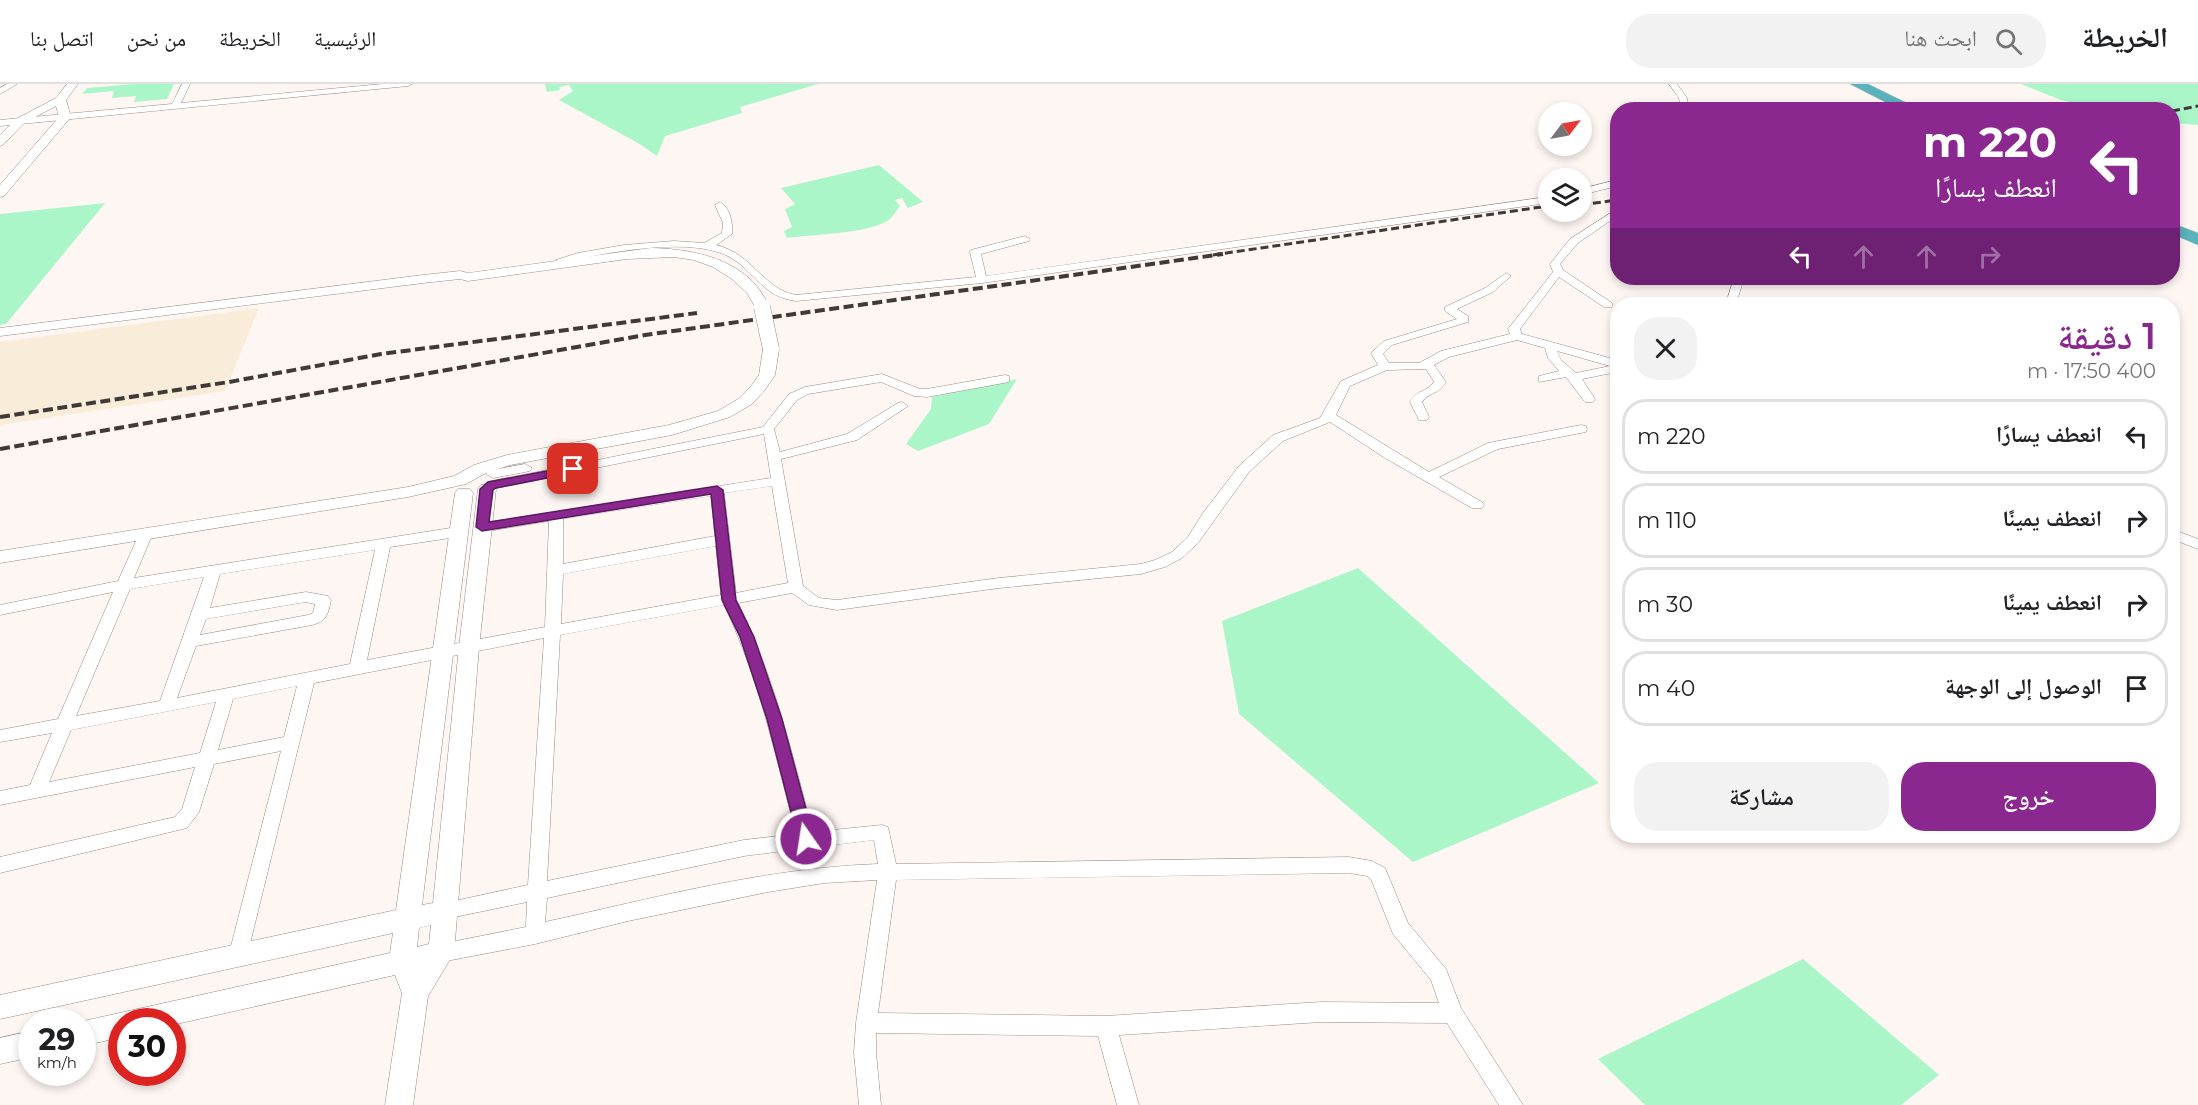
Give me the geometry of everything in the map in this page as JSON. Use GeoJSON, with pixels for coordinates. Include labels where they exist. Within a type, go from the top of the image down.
{"type":"FeatureCollection","features":[{"type":"Feature","properties":{"kind":"highway"},"geometry":{"type":"LineString","coordinates":[[1857,84],[1896,102]]}},
{"type":"Feature","properties":{"kind":"highway"},"geometry":{"type":"LineString","coordinates":[[2180,232],[2198,240]]}},
{"type":"Feature","properties":{"kind":"street"},"geometry":{"type":"LineString","coordinates":[[0,92],[13,84]]}},
{"type":"Feature","properties":{"kind":"street"},"geometry":{"type":"LineString","coordinates":[[0,142],[20,121],[60,100],[74,84]]}},
{"type":"Feature","properties":{"kind":"street"},"geometry":{"type":"LineString","coordinates":[[175,106],[186,84]]}},
{"type":"Feature","properties":{"kind":"street"},"geometry":{"type":"LineString","coordinates":[[0,123],[328,88],[408,84]]}},
{"type":"Feature","properties":{"kind":"street"},"geometry":{"type":"LineString","coordinates":[[1673,84],[1684,102]]}},
{"type":"Feature","properties":{"kind":"street"},"geometry":{"type":"LineString","coordinates":[[60,100],[65,117]]}},
{"type":"Feature","properties":{"kind":"street"},"geometry":{"type":"LineString","coordinates":[[0,193],[65,117]]}},
{"type":"Feature","properties":{"kind":"street"},"geometry":{"type":"LineString","coordinates":[[1592,188],[1610,182]]}},
{"type":"Feature","properties":{"kind":"street"},"geometry":{"type":"LineString","coordinates":[[524,269],[600,252],[675,244],[707,246],[735,255],[758,273],[777,294],[786,298],[982,280],[1538,201]]}},
{"type":"Feature","properties":{"kind":"street"},"geometry":{"type":"LineString","coordinates":[[707,246],[727,234],[728,223],[720,205]]}},
{"type":"Feature","properties":{"kind":"street"},"geometry":{"type":"LineString","coordinates":[[1608,304],[1558,272],[1555,264],[1574,241],[1610,213]]}},
{"type":"Feature","properties":{"kind":"street"},"geometry":{"type":"LineString","coordinates":[[982,280],[975,252],[1024,239]]}},
{"type":"Feature","properties":{"kind":"street"},"geometry":{"type":"LineString","coordinates":[[0,557],[463,484],[494,463],[672,430],[724,414],[746,401],[767,375],[771,349],[758,295],[724,265],[703,257],[663,253],[524,269],[479,271]]}},
{"type":"Feature","properties":{"kind":"street"},"geometry":{"type":"LineString","coordinates":[[0,332],[460,273],[468,277],[479,271],[542,259],[587,261]]}},
{"type":"Feature","properties":{"kind":"street"},"geometry":{"type":"LineString","coordinates":[[1517,336],[1514,329],[1539,293],[1558,272]]}},
{"type":"Feature","properties":{"kind":"street"},"geometry":{"type":"LineString","coordinates":[[1385,366],[1377,353],[1388,343],[1464,321],[1464,318],[1449,309],[1489,290],[1506,276]]}},
{"type":"Feature","properties":{"kind":"street"},"geometry":{"type":"LineString","coordinates":[[767,430],[770,432],[796,587],[803,596],[816,603],[837,605],[980,585],[1141,569],[1160,564],[1177,555],[1193,540],[1232,483],[1278,438],[1305,429],[1329,416],[1345,384],[1385,366],[1412,368],[1428,364],[1445,354],[1517,336],[1610,364]]}},
{"type":"Feature","properties":{"kind":"street"},"geometry":{"type":"LineString","coordinates":[[1551,348],[1552,356],[1589,399]]}},
{"type":"Feature","properties":{"kind":"street"},"geometry":{"type":"LineString","coordinates":[[1423,417],[1416,402],[1420,395],[1436,389],[1440,382],[1428,364]]}},
{"type":"Feature","properties":{"kind":"street"},"geometry":{"type":"LineString","coordinates":[[1543,379],[1610,367]]}},
{"type":"Feature","properties":{"kind":"street"},"geometry":{"type":"LineString","coordinates":[[490,480],[622,460],[767,430],[794,397],[805,391],[882,378],[918,393],[927,393],[1005,379]]}},
{"type":"Feature","properties":{"kind":"street"},"geometry":{"type":"LineString","coordinates":[[774,457],[852,437],[902,406]]}},
{"type":"Feature","properties":{"kind":"street"},"geometry":{"type":"LineString","coordinates":[[1329,416],[1477,505]]}},
{"type":"Feature","properties":{"kind":"street"},"geometry":{"type":"LineString","coordinates":[[1430,477],[1458,465],[1472,454],[1495,446],[1581,429]]}},
{"type":"Feature","properties":{"kind":"street"},"geometry":{"type":"LineString","coordinates":[[463,484],[474,493],[490,480],[539,456]]}},
{"type":"Feature","properties":{"kind":"street"},"geometry":{"type":"LineString","coordinates":[[399,1105],[416,993],[441,953],[469,647],[482,527],[490,480]]}},
{"type":"Feature","properties":{"kind":"street"},"geometry":{"type":"LineString","coordinates":[[482,527],[777,481]]}},
{"type":"Feature","properties":{"kind":"street"},"geometry":{"type":"LineString","coordinates":[[416,993],[402,960],[463,484]]}},
{"type":"Feature","properties":{"kind":"street"},"geometry":{"type":"LineString","coordinates":[[717,490],[729,600],[747,637],[774,719],[806,839]]}},
{"type":"Feature","properties":{"kind":"street"},"geometry":{"type":"LineString","coordinates":[[535,935],[553,633],[556,517]]}},
{"type":"Feature","properties":{"kind":"street"},"geometry":{"type":"LineString","coordinates":[[0,610],[122,585],[383,546],[457,532]]}},
{"type":"Feature","properties":{"kind":"street"},"geometry":{"type":"LineString","coordinates":[[36,791],[146,533]]}},
{"type":"Feature","properties":{"kind":"street"},"geometry":{"type":"LineString","coordinates":[[2180,537],[2198,544]]}},
{"type":"Feature","properties":{"kind":"street"},"geometry":{"type":"LineString","coordinates":[[556,570],[721,540]]}},
{"type":"Feature","properties":{"kind":"street"},"geometry":{"type":"LineString","coordinates":[[357,669],[383,546]]}},
{"type":"Feature","properties":{"kind":"street"},"geometry":{"type":"LineString","coordinates":[[166,706],[200,615],[213,572]]}},
{"type":"Feature","properties":{"kind":"street"},"geometry":{"type":"LineString","coordinates":[[0,735],[166,706],[443,651],[553,633],[796,587]]}},
{"type":"Feature","properties":{"kind":"street"},"geometry":{"type":"LineString","coordinates":[[190,642],[312,620],[320,616],[323,600],[306,597],[200,615]]}},
{"type":"Feature","properties":{"kind":"street"},"geometry":{"type":"LineString","coordinates":[[239,954],[307,678]]}},
{"type":"Feature","properties":{"kind":"street"},"geometry":{"type":"LineString","coordinates":[[0,866],[182,823],[190,812],[227,693]]}},
{"type":"Feature","properties":{"kind":"street"},"geometry":{"type":"LineString","coordinates":[[0,798],[292,742]]}},
{"type":"Feature","properties":{"kind":"street"},"geometry":{"type":"LineString","coordinates":[[0,1008],[239,954],[691,858],[806,839],[882,832],[888,872],[866,1023],[870,1105]]}},
{"type":"Feature","properties":{"kind":"street"},"geometry":{"type":"LineString","coordinates":[[186,1010],[402,960],[535,935],[760,886],[817,876],[888,872],[1348,865],[1372,869],[1378,874],[1400,928],[1439,975],[1453,1013],[1512,1105]]}},
{"type":"Feature","properties":{"kind":"street"},"geometry":{"type":"LineString","coordinates":[[866,1023],[1106,1026],[1321,1012],[1453,1013]]}},
{"type":"Feature","properties":{"kind":"street"},"geometry":{"type":"LineString","coordinates":[[1106,1026],[1128,1105]]}},
{"type":"Feature","properties":{"kind":"street"},"geometry":{"type":"LineString","coordinates":[[0,1051],[18,1047]]}},
{"type":"Feature","properties":{"kind":"shaded area"},"geometry":{"type":"Polygon","coordinates":[[[259,308],[225,391],[0,425],[0,342],[259,308]]]}},
{"type":"Feature","properties":{"kind":"green space"},"geometry":{"type":"Polygon","coordinates":[[[134,84],[174,84],[167,99],[134,102],[136,96],[112,98],[114,91],[82,94],[87,88],[134,84]]]}},
{"type":"Feature","properties":{"kind":"green space"},"geometry":{"type":"Polygon","coordinates":[[[545,84],[818,84],[740,107],[742,113],[665,136],[657,156],[638,143],[559,100],[573,91],[569,85],[559,87],[560,90],[547,92],[545,84]]]}},
{"type":"Feature","properties":{"kind":"green space"},"geometry":{"type":"Polygon","coordinates":[[[2021,84],[2198,84],[2198,125],[2180,124],[2180,102],[2071,102],[2021,84]]]}},
{"type":"Feature","properties":{"kind":"green space"},"geometry":{"type":"Polygon","coordinates":[[[879,165],[923,202],[908,208],[902,198],[895,200],[900,206],[891,218],[866,229],[787,238],[784,231],[792,227],[785,209],[795,204],[781,188],[879,165]]]}},
{"type":"Feature","properties":{"kind":"green space"},"geometry":{"type":"Polygon","coordinates":[[[105,203],[6,324],[0,325],[0,214],[105,203]]]}},
{"type":"Feature","properties":{"kind":"green space"},"geometry":{"type":"Polygon","coordinates":[[[1017,379],[989,424],[918,451],[906,444],[931,409],[932,397],[1017,379]]]}},
{"type":"Feature","properties":{"kind":"green space"},"geometry":{"type":"Polygon","coordinates":[[[1358,568],[1599,783],[1413,862],[1239,714],[1222,621],[1358,568]]]}},
{"type":"Feature","properties":{"kind":"green space"},"geometry":{"type":"Polygon","coordinates":[[[1803,959],[1939,1075],[1901,1105],[1645,1105],[1598,1059],[1803,959]]]}},
{"type":"Feature","properties":{"kind":"railway"},"geometry":{"type":"LineString","coordinates":[[2180,109],[2198,106]]}},
{"type":"Feature","properties":{"kind":"railway"},"geometry":{"type":"LineString","coordinates":[[1592,203],[1610,201]]}},
{"type":"Feature","properties":{"kind":"railway"},"geometry":{"type":"LineString","coordinates":[[1213,255],[1538,207]]}},
{"type":"Feature","properties":{"kind":"railway"},"geometry":{"type":"LineString","coordinates":[[0,449],[645,335],[1223,254]]}},
{"type":"Feature","properties":{"kind":"railway"},"geometry":{"type":"LineString","coordinates":[[0,417],[229,382],[381,354],[697,313]]}},
{"type":"Feature","properties":{"kind":"route"},"geometry":{"type":"LineString","coordinates":[[573,469],[492,485],[487,489],[482,527],[717,490],[729,600],[754,656],[774,719],[806,839]]}}]}
